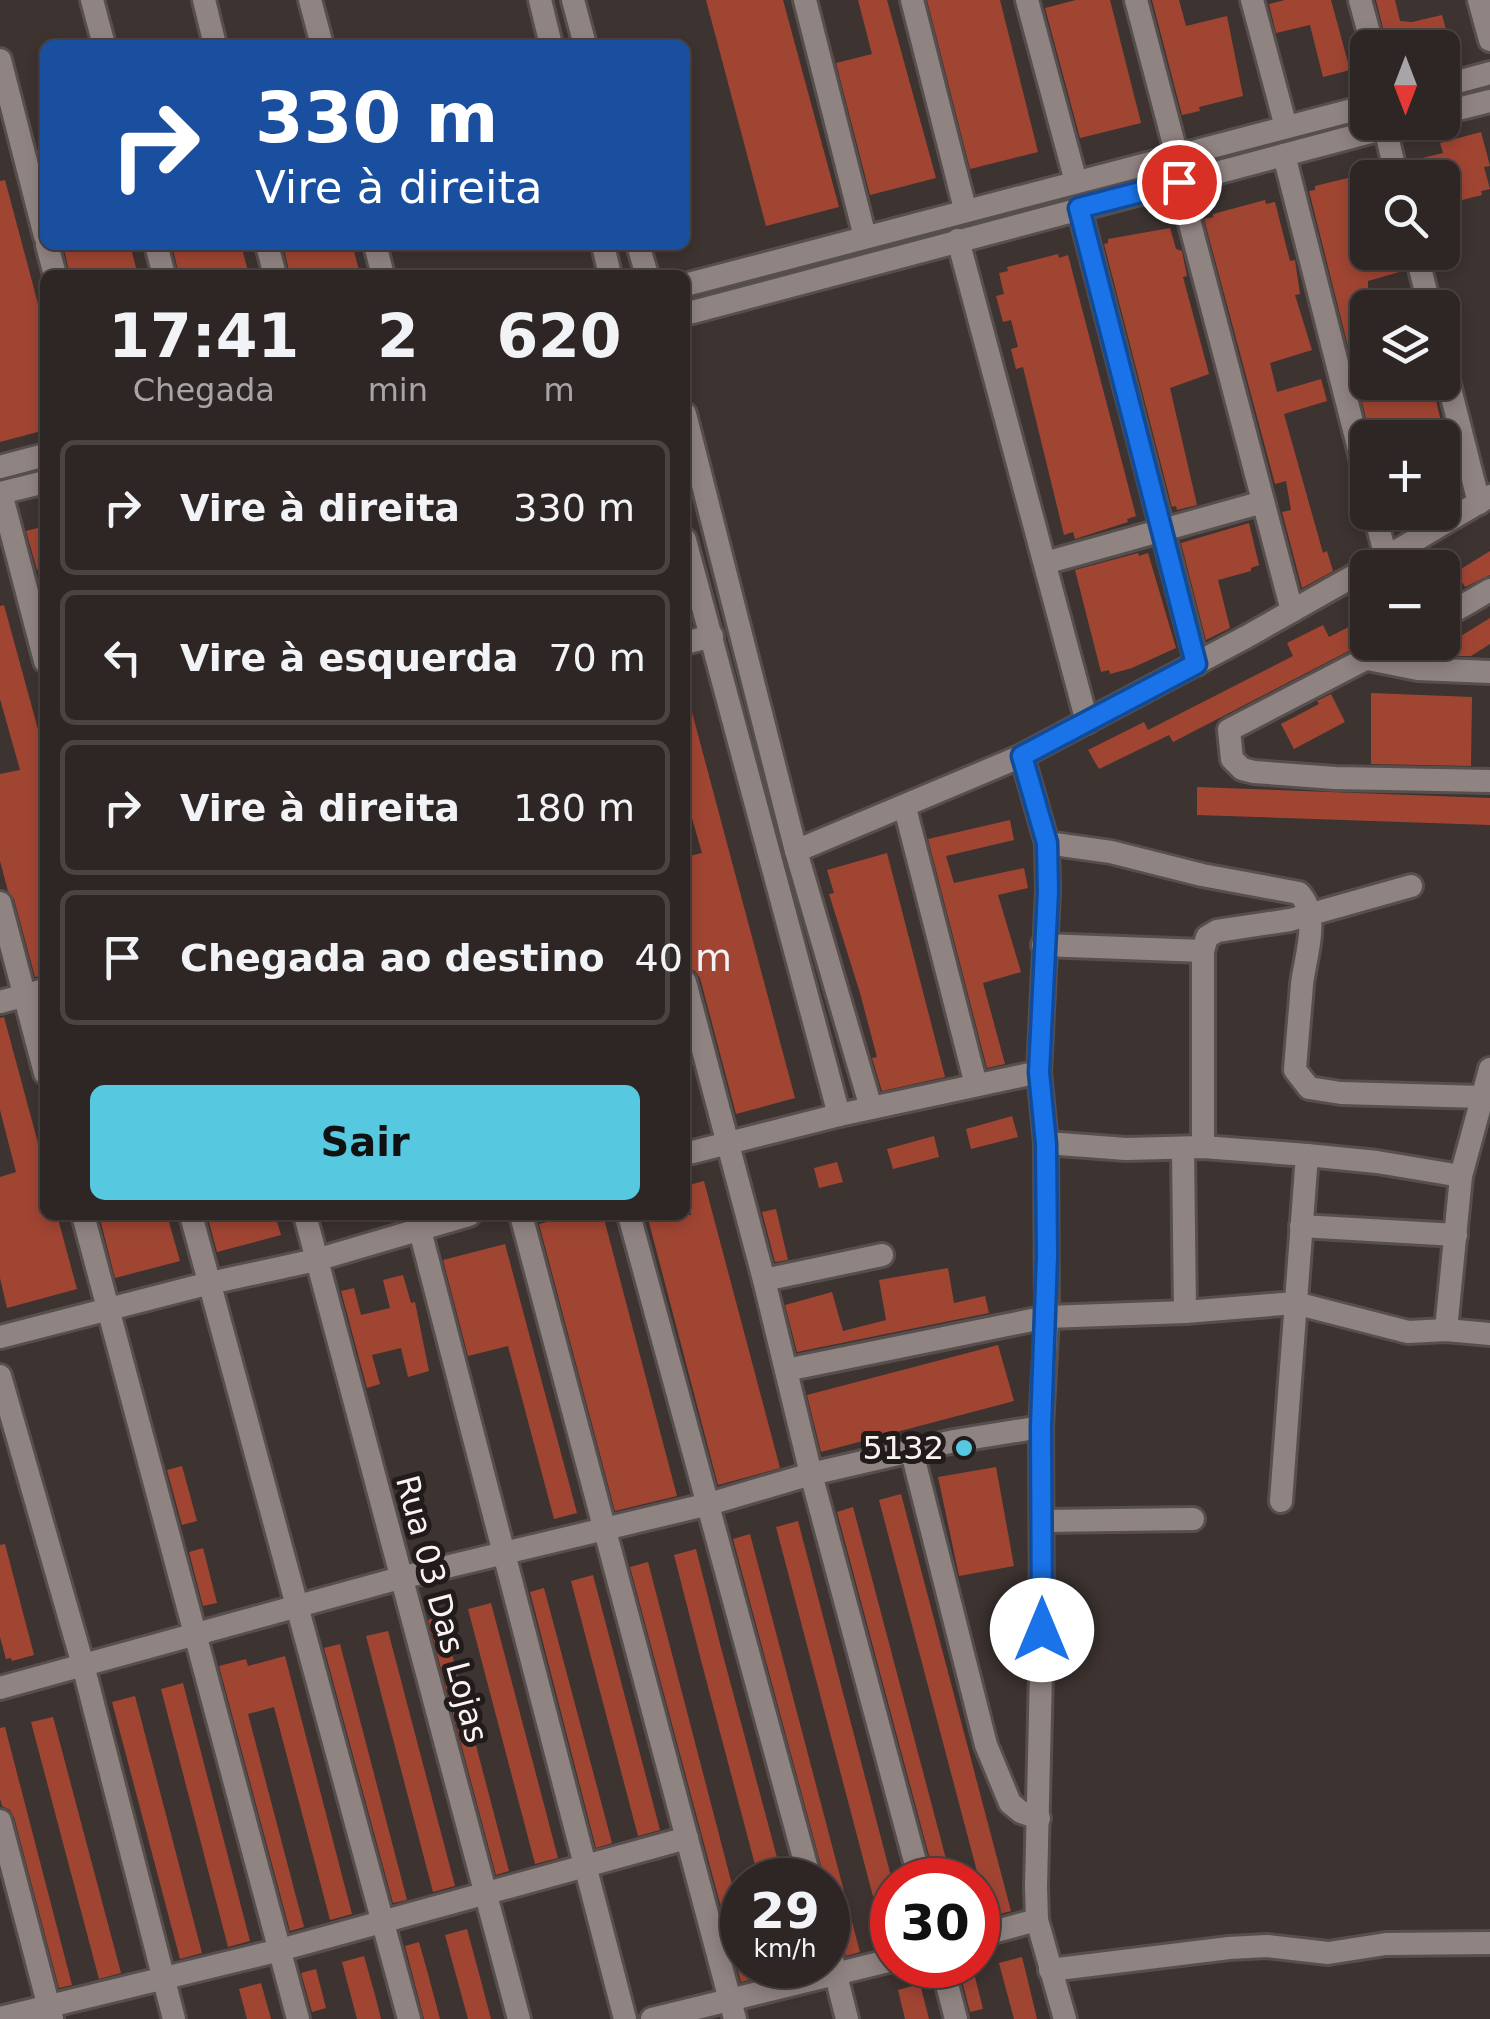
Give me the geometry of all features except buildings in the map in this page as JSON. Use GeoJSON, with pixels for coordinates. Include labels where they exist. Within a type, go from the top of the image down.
{"type":"FeatureCollection","features":[{"type":"Feature","properties":{"kind":"street"},"geometry":{"type":"LineString","coordinates":[[92,0],[103,40]]}},
{"type":"Feature","properties":{"kind":"street"},"geometry":{"type":"LineString","coordinates":[[204,0],[214,40]]}},
{"type":"Feature","properties":{"kind":"street"},"geometry":{"type":"LineString","coordinates":[[310,0],[321,40]]}},
{"type":"Feature","properties":{"kind":"street"},"geometry":{"type":"LineString","coordinates":[[540,0],[550,40]]}},
{"type":"Feature","properties":{"kind":"street"},"geometry":{"type":"LineString","coordinates":[[573,0],[584,40]]}},
{"type":"Feature","properties":{"kind":"street"},"geometry":{"type":"LineString","coordinates":[[805,0],[866,237]]}},
{"type":"Feature","properties":{"kind":"street"},"geometry":{"type":"LineString","coordinates":[[912,0],[965,209]]}},
{"type":"Feature","properties":{"kind":"street"},"geometry":{"type":"LineString","coordinates":[[1027,0],[1076,182]]}},
{"type":"Feature","properties":{"kind":"street"},"geometry":{"type":"LineString","coordinates":[[1136,0],[1177,156]]}},
{"type":"Feature","properties":{"kind":"street"},"geometry":{"type":"LineString","coordinates":[[1252,0],[1286,127]]}},
{"type":"Feature","properties":{"kind":"street"},"geometry":{"type":"LineString","coordinates":[[1360,0],[1368,30]]}},
{"type":"Feature","properties":{"kind":"street"},"geometry":{"type":"LineString","coordinates":[[1479,0],[1490,40]]}},
{"type":"Feature","properties":{"kind":"street"},"geometry":{"type":"LineString","coordinates":[[0,60],[40,217]]}},
{"type":"Feature","properties":{"kind":"street"},"geometry":{"type":"LineString","coordinates":[[1460,82],[1490,74]]}},
{"type":"Feature","properties":{"kind":"street"},"geometry":{"type":"LineString","coordinates":[[1460,108],[1490,101]]}},
{"type":"Feature","properties":{"kind":"street"},"geometry":{"type":"LineString","coordinates":[[690,284],[1350,111]]}},
{"type":"Feature","properties":{"kind":"street"},"geometry":{"type":"LineString","coordinates":[[20,139],[40,134]]}},
{"type":"Feature","properties":{"kind":"street"},"geometry":{"type":"LineString","coordinates":[[690,313],[1350,138]]}},
{"type":"Feature","properties":{"kind":"street"},"geometry":{"type":"LineString","coordinates":[[1284,155],[1351,420]]}},
{"type":"Feature","properties":{"kind":"street"},"geometry":{"type":"LineString","coordinates":[[1179,182],[1292,611]]}},
{"type":"Feature","properties":{"kind":"street"},"geometry":{"type":"LineString","coordinates":[[1079,208],[1196,664]]}},
{"type":"Feature","properties":{"kind":"street"},"geometry":{"type":"LineString","coordinates":[[958,240],[1087,722]]}},
{"type":"Feature","properties":{"kind":"street"},"geometry":{"type":"LineString","coordinates":[[1405,550],[1485,500],[1455,400]]}},
{"type":"Feature","properties":{"kind":"street"},"geometry":{"type":"LineString","coordinates":[[690,434],[796,851],[871,1108]]}},
{"type":"Feature","properties":{"kind":"street"},"geometry":{"type":"LineString","coordinates":[[0,467],[40,456]]}},
{"type":"Feature","properties":{"kind":"street"},"geometry":{"type":"LineString","coordinates":[[40,483],[0,493],[40,642]]}},
{"type":"Feature","properties":{"kind":"street"},"geometry":{"type":"LineString","coordinates":[[1045,562],[1264,502]]}},
{"type":"Feature","properties":{"kind":"street"},"geometry":{"type":"LineString","coordinates":[[690,558],[839,1115]]}},
{"type":"Feature","properties":{"kind":"street"},"geometry":{"type":"LineString","coordinates":[[796,851],[1022,756],[1350,580]]}},
{"type":"Feature","properties":{"kind":"street"},"geometry":{"type":"LineString","coordinates":[[1460,608],[1490,590]]}},
{"type":"Feature","properties":{"kind":"street"},"geometry":{"type":"LineString","coordinates":[[690,643],[712,636]]}},
{"type":"Feature","properties":{"kind":"street"},"geometry":{"type":"LineString","coordinates":[[1366,660],[1229,730],[1232,760],[1242,769],[1254,772],[1490,781]]}},
{"type":"Feature","properties":{"kind":"street"},"geometry":{"type":"LineString","coordinates":[[1374,660],[1418,668],[1490,672]]}},
{"type":"Feature","properties":{"kind":"street"},"geometry":{"type":"LineString","coordinates":[[1022,756],[1047,843],[1048,891],[1039,1072],[1046,1144],[1047,1316],[1041,1427],[1037,1920],[1065,2019]]}},
{"type":"Feature","properties":{"kind":"street"},"geometry":{"type":"LineString","coordinates":[[904,808],[976,1085]]}},
{"type":"Feature","properties":{"kind":"street"},"geometry":{"type":"LineString","coordinates":[[1047,843],[1111,852],[1202,875],[1290,890],[1306,900],[1309,914],[1308,961],[1294,1070],[1301,1081],[1310,1088],[1341,1094],[1482,1097]]}},
{"type":"Feature","properties":{"kind":"street"},"geometry":{"type":"LineString","coordinates":[[1184,1312],[1203,952],[1211,933],[1309,914],[1411,886]]}},
{"type":"Feature","properties":{"kind":"street"},"geometry":{"type":"LineString","coordinates":[[0,903],[35,992],[40,1032]]}},
{"type":"Feature","properties":{"kind":"street"},"geometry":{"type":"LineString","coordinates":[[1044,945],[1203,952]]}},
{"type":"Feature","properties":{"kind":"street"},"geometry":{"type":"LineString","coordinates":[[0,1002],[35,992]]}},
{"type":"Feature","properties":{"kind":"street"},"geometry":{"type":"LineString","coordinates":[[690,1001],[914,1858]]}},
{"type":"Feature","properties":{"kind":"street"},"geometry":{"type":"LineString","coordinates":[[1446,1330],[1460,1176],[1490,1069]]}},
{"type":"Feature","properties":{"kind":"street"},"geometry":{"type":"LineString","coordinates":[[690,1153],[839,1115],[1039,1072]]}},
{"type":"Feature","properties":{"kind":"street"},"geometry":{"type":"LineString","coordinates":[[1046,1144],[1308,1155],[1460,1176]]}},
{"type":"Feature","properties":{"kind":"street"},"geometry":{"type":"LineString","coordinates":[[1281,1501],[1308,1155]]}},
{"type":"Feature","properties":{"kind":"street"},"geometry":{"type":"LineString","coordinates":[[84,1220],[298,2019]]}},
{"type":"Feature","properties":{"kind":"street"},"geometry":{"type":"LineString","coordinates":[[193,1220],[409,2019]]}},
{"type":"Feature","properties":{"kind":"street","name":"Rua 03 Das Lojas"},"geometry":{"type":"LineString","coordinates":[[305,1220],[518,2019]]}},
{"type":"Feature","properties":{"kind":"street"},"geometry":{"type":"LineString","coordinates":[[522,1220],[732,2010]]}},
{"type":"Feature","properties":{"kind":"street"},"geometry":{"type":"LineString","coordinates":[[630,1220],[804,1858]]}},
{"type":"Feature","properties":{"kind":"street"},"geometry":{"type":"LineString","coordinates":[[0,1337],[316,1260],[418,1222],[625,2019]]}},
{"type":"Feature","properties":{"kind":"street"},"geometry":{"type":"LineString","coordinates":[[1301,1226],[1456,1235]]}},
{"type":"Feature","properties":{"kind":"street"},"geometry":{"type":"LineString","coordinates":[[764,1280],[882,1255]]}},
{"type":"Feature","properties":{"kind":"street"},"geometry":{"type":"LineString","coordinates":[[786,1370],[1047,1316],[1184,1312],[1294,1303],[1408,1332],[1490,1334]]}},
{"type":"Feature","properties":{"kind":"street"},"geometry":{"type":"LineString","coordinates":[[0,1376],[83,1665],[174,2019]]}},
{"type":"Feature","properties":{"kind":"street"},"geometry":{"type":"LineString","coordinates":[[0,1688],[400,1578],[709,1504],[811,1474],[954,1441],[1041,1427]]}},
{"type":"Feature","properties":{"kind":"street"},"geometry":{"type":"LineString","coordinates":[[912,1452],[986,1745],[1010,1803],[1039,1818]]}},
{"type":"Feature","properties":{"kind":"street"},"geometry":{"type":"LineString","coordinates":[[1042,1520],[1193,1519]]}},
{"type":"Feature","properties":{"kind":"street"},"geometry":{"type":"LineString","coordinates":[[0,1821],[50,2012]]}},
{"type":"Feature","properties":{"kind":"street"},"geometry":{"type":"LineString","coordinates":[[0,2018],[50,2012],[687,1838]]}},
{"type":"Feature","properties":{"kind":"street"},"geometry":{"type":"LineString","coordinates":[[1000,1930],[1037,1920]]}},
{"type":"Feature","properties":{"kind":"street"},"geometry":{"type":"LineString","coordinates":[[1050,1970],[1229,1948],[1267,1946],[1328,1952],[1386,1944],[1490,1943]]}},
{"type":"Feature","properties":{"kind":"street"},"geometry":{"type":"LineString","coordinates":[[652,2019],[732,2010],[797,1988]]}},
{"type":"Feature","properties":{"kind":"street"},"geometry":{"type":"LineString","coordinates":[[839,1988],[847,2019]]}},
{"type":"Feature","properties":{"kind":"street"},"geometry":{"type":"LineString","coordinates":[[948,1988],[956,2019]]}},
{"type":"Feature","properties":{"kind":"place","name":"5132"},"geometry":{"type":"Point","coordinates":[964,1448]}},
{"type":"Feature","properties":{"kind":"route"},"geometry":{"type":"LineString","coordinates":[[1042,1630],[1041,1427],[1047,1256],[1046,1144],[1039,1072],[1047,843],[1022,756],[1196,664],[1079,208],[1179,182]]}}]}
